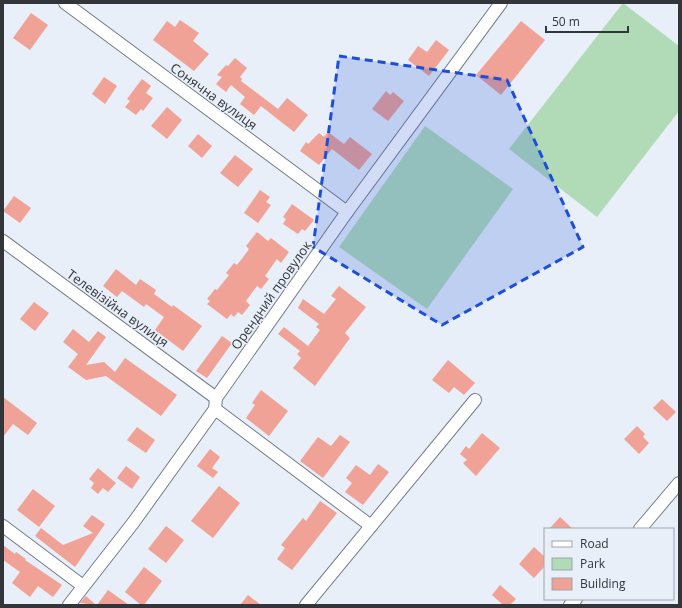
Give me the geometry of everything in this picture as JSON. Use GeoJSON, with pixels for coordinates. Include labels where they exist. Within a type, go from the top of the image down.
{"type":"FeatureCollection","features":[{"type":"Feature","properties":{"kind":"street","name":"Сонячна вулиця"},"geometry":{"type":"LineString","coordinates":[[64,3],[347,212]]}},
{"type":"Feature","properties":{"kind":"street","name":"Орендний провулок"},"geometry":{"type":"LineString","coordinates":[[69,605],[133,523],[347,212],[501,3]]}},
{"type":"Feature","properties":{"kind":"street","name":"Телевізійна вулиця"},"geometry":{"type":"LineString","coordinates":[[3,241],[215,403],[371,526]]}},
{"type":"Feature","properties":{"kind":"street"},"geometry":{"type":"LineString","coordinates":[[306,605],[475,400]]}},
{"type":"Feature","properties":{"kind":"street"},"geometry":{"type":"LineString","coordinates":[[641,528],[679,483]]}},
{"type":"Feature","properties":{"kind":"street"},"geometry":{"type":"LineString","coordinates":[[3,526],[83,586]]}},
{"type":"Feature","properties":{"kind":"highlighted area"},"geometry":{"type":"Polygon","coordinates":[[[339,56],[507,80],[583,247],[442,325],[313,247],[339,56]]]}},
{"type":"Feature","properties":{"kind":"green space"},"geometry":{"type":"Polygon","coordinates":[[[623,3],[679,46],[679,111],[597,217],[509,149],[623,3]]]}},
{"type":"Feature","properties":{"kind":"green space"},"geometry":{"type":"Polygon","coordinates":[[[425,126],[513,189],[427,309],[339,247],[425,126]]]}},
{"type":"Feature","properties":{"kind":"building"},"geometry":{"type":"Polygon","coordinates":[[[31,13],[48,25],[30,50],[13,38],[31,13]]]}},
{"type":"Feature","properties":{"kind":"building"},"geometry":{"type":"Polygon","coordinates":[[[180,20],[199,33],[193,41],[209,54],[194,71],[153,40],[167,21],[175,27],[180,20]]]}},
{"type":"Feature","properties":{"kind":"building"},"geometry":{"type":"Polygon","coordinates":[[[521,21],[545,40],[501,95],[476,75],[521,21]]]}},
{"type":"Feature","properties":{"kind":"building"},"geometry":{"type":"Polygon","coordinates":[[[436,40],[449,50],[429,76],[408,60],[418,46],[427,52],[436,40]]]}},
{"type":"Feature","properties":{"kind":"building"},"geometry":{"type":"Polygon","coordinates":[[[235,58],[247,68],[240,77],[242,79],[241,81],[278,109],[287,98],[308,115],[294,132],[261,106],[254,115],[240,104],[245,97],[231,85],[226,92],[216,84],[222,77],[217,75],[235,58]]]}},
{"type":"Feature","properties":{"kind":"building"},"geometry":{"type":"Polygon","coordinates":[[[104,77],[117,86],[105,104],[92,94],[104,77]]]}},
{"type":"Feature","properties":{"kind":"building"},"geometry":{"type":"Polygon","coordinates":[[[142,79],[151,86],[146,93],[153,98],[143,111],[141,109],[136,115],[125,107],[130,101],[127,99],[142,79]]]}},
{"type":"Feature","properties":{"kind":"building"},"geometry":{"type":"Polygon","coordinates":[[[386,91],[390,95],[393,92],[404,101],[388,121],[372,109],[386,91]]]}},
{"type":"Feature","properties":{"kind":"building"},"geometry":{"type":"Polygon","coordinates":[[[167,107],[182,120],[167,139],[151,126],[167,107]]]}},
{"type":"Feature","properties":{"kind":"building"},"geometry":{"type":"Polygon","coordinates":[[[328,132],[344,144],[350,137],[372,154],[359,170],[332,149],[319,165],[300,151],[306,142],[308,144],[319,133],[324,137],[328,132]]]}},
{"type":"Feature","properties":{"kind":"building"},"geometry":{"type":"Polygon","coordinates":[[[198,134],[212,146],[202,158],[188,146],[198,134]]]}},
{"type":"Feature","properties":{"kind":"building"},"geometry":{"type":"Polygon","coordinates":[[[235,155],[253,169],[238,187],[220,173],[235,155]]]}},
{"type":"Feature","properties":{"kind":"building"},"geometry":{"type":"Polygon","coordinates":[[[260,190],[270,197],[266,202],[271,205],[258,223],[244,213],[260,190]]]}},
{"type":"Feature","properties":{"kind":"building"},"geometry":{"type":"Polygon","coordinates":[[[14,196],[31,208],[20,223],[3,211],[14,196]]]}},
{"type":"Feature","properties":{"kind":"building"},"geometry":{"type":"Polygon","coordinates":[[[292,204],[314,220],[305,231],[302,229],[298,234],[283,224],[286,219],[283,217],[292,204]]]}},
{"type":"Feature","properties":{"kind":"building"},"geometry":{"type":"Polygon","coordinates":[[[257,232],[268,241],[271,238],[289,252],[281,263],[277,259],[265,276],[269,279],[261,289],[257,286],[246,301],[250,305],[242,315],[238,312],[234,317],[231,314],[227,319],[207,304],[210,301],[207,299],[215,289],[217,290],[229,275],[226,273],[234,263],[237,265],[247,252],[249,249],[246,246],[257,232]]]}},
{"type":"Feature","properties":{"kind":"building"},"geometry":{"type":"Polygon","coordinates":[[[116,269],[136,285],[140,279],[156,290],[154,294],[172,307],[173,305],[202,326],[183,351],[155,330],[164,317],[146,304],[144,307],[122,291],[117,297],[103,286],[116,269]]]}},
{"type":"Feature","properties":{"kind":"building"},"geometry":{"type":"Polygon","coordinates":[[[339,286],[366,307],[345,333],[350,338],[315,386],[293,368],[301,358],[297,354],[300,351],[278,334],[284,327],[308,346],[320,330],[316,327],[319,324],[298,308],[303,299],[324,314],[336,299],[331,296],[339,286]]]}},
{"type":"Feature","properties":{"kind":"building"},"geometry":{"type":"Polygon","coordinates":[[[34,302],[49,313],[35,331],[20,319],[34,302]]]}},
{"type":"Feature","properties":{"kind":"building"},"geometry":{"type":"Polygon","coordinates":[[[73,329],[89,342],[98,331],[106,337],[86,365],[104,362],[115,372],[125,358],[177,395],[161,416],[106,376],[86,380],[68,367],[78,354],[63,342],[73,329]]]}},
{"type":"Feature","properties":{"kind":"building"},"geometry":{"type":"Polygon","coordinates":[[[222,336],[232,343],[207,378],[196,371],[222,336]]]}},
{"type":"Feature","properties":{"kind":"building"},"geometry":{"type":"Polygon","coordinates":[[[448,360],[475,383],[464,395],[454,387],[449,393],[432,380],[448,360]]]}},
{"type":"Feature","properties":{"kind":"building"},"geometry":{"type":"Polygon","coordinates":[[[261,390],[288,411],[269,436],[246,418],[255,405],[252,403],[261,390]]]}},
{"type":"Feature","properties":{"kind":"building"},"geometry":{"type":"Polygon","coordinates":[[[3,397],[37,423],[28,435],[13,424],[3,437],[3,397]]]}},
{"type":"Feature","properties":{"kind":"building"},"geometry":{"type":"Polygon","coordinates":[[[662,399],[676,412],[667,421],[653,408],[662,399]]]}},
{"type":"Feature","properties":{"kind":"building"},"geometry":{"type":"Polygon","coordinates":[[[637,426],[645,434],[643,437],[649,443],[639,454],[624,439],[637,426]]]}},
{"type":"Feature","properties":{"kind":"building"},"geometry":{"type":"Polygon","coordinates":[[[137,427],[155,440],[146,453],[127,440],[137,427]]]}},
{"type":"Feature","properties":{"kind":"building"},"geometry":{"type":"Polygon","coordinates":[[[482,433],[500,448],[476,476],[463,463],[467,460],[460,454],[466,446],[469,449],[482,433]]]}},
{"type":"Feature","properties":{"kind":"building"},"geometry":{"type":"Polygon","coordinates":[[[340,435],[350,442],[323,478],[300,461],[318,437],[331,446],[340,435]]]}},
{"type":"Feature","properties":{"kind":"building"},"geometry":{"type":"Polygon","coordinates":[[[210,449],[220,457],[212,468],[218,472],[213,478],[197,466],[210,449]]]}},
{"type":"Feature","properties":{"kind":"building"},"geometry":{"type":"Polygon","coordinates":[[[378,464],[389,472],[363,505],[345,492],[352,483],[346,478],[356,465],[370,475],[378,464]]]}},
{"type":"Feature","properties":{"kind":"building"},"geometry":{"type":"Polygon","coordinates":[[[126,466],[140,477],[132,489],[117,478],[126,466]]]}},
{"type":"Feature","properties":{"kind":"building"},"geometry":{"type":"Polygon","coordinates":[[[98,468],[116,483],[108,492],[103,488],[98,494],[91,488],[94,483],[89,479],[98,468]]]}},
{"type":"Feature","properties":{"kind":"building"},"geometry":{"type":"Polygon","coordinates":[[[219,486],[240,503],[213,538],[191,521],[219,486]]]}},
{"type":"Feature","properties":{"kind":"building"},"geometry":{"type":"Polygon","coordinates":[[[33,489],[55,506],[39,527],[17,510],[33,489]]]}},
{"type":"Feature","properties":{"kind":"building"},"geometry":{"type":"Polygon","coordinates":[[[320,501],[337,513],[292,570],[277,559],[285,548],[281,545],[303,518],[306,521],[320,501]]]}},
{"type":"Feature","properties":{"kind":"building"},"geometry":{"type":"Polygon","coordinates":[[[92,515],[105,524],[75,567],[35,536],[41,528],[63,545],[93,533],[83,526],[92,515]]]}},
{"type":"Feature","properties":{"kind":"building"},"geometry":{"type":"Polygon","coordinates":[[[560,517],[572,528],[550,528],[560,517]]]}},
{"type":"Feature","properties":{"kind":"building"},"geometry":{"type":"Polygon","coordinates":[[[166,526],[184,540],[166,563],[148,549],[166,526]]]}},
{"type":"Feature","properties":{"kind":"building"},"geometry":{"type":"Polygon","coordinates":[[[3,545],[15,554],[16,552],[26,559],[25,560],[62,585],[53,597],[38,586],[30,597],[12,583],[20,572],[3,560],[3,545]]]}},
{"type":"Feature","properties":{"kind":"building"},"geometry":{"type":"Polygon","coordinates":[[[534,547],[544,556],[544,567],[534,578],[519,564],[534,547]]]}},
{"type":"Feature","properties":{"kind":"building"},"geometry":{"type":"Polygon","coordinates":[[[144,567],[162,581],[144,605],[141,605],[125,592],[144,567]]]}},
{"type":"Feature","properties":{"kind":"building"},"geometry":{"type":"Polygon","coordinates":[[[500,585],[516,599],[510,605],[503,605],[492,595],[500,585]]]}},
{"type":"Feature","properties":{"kind":"building"},"geometry":{"type":"Polygon","coordinates":[[[108,590],[129,605],[97,605],[108,590]]]}},
{"type":"Feature","properties":{"kind":"building"},"geometry":{"type":"Polygon","coordinates":[[[248,595],[261,605],[240,605],[248,595]]]}},
{"type":"Feature","properties":{"kind":"building"},"geometry":{"type":"Polygon","coordinates":[[[86,596],[96,605],[80,603],[86,596]]]}}]}
